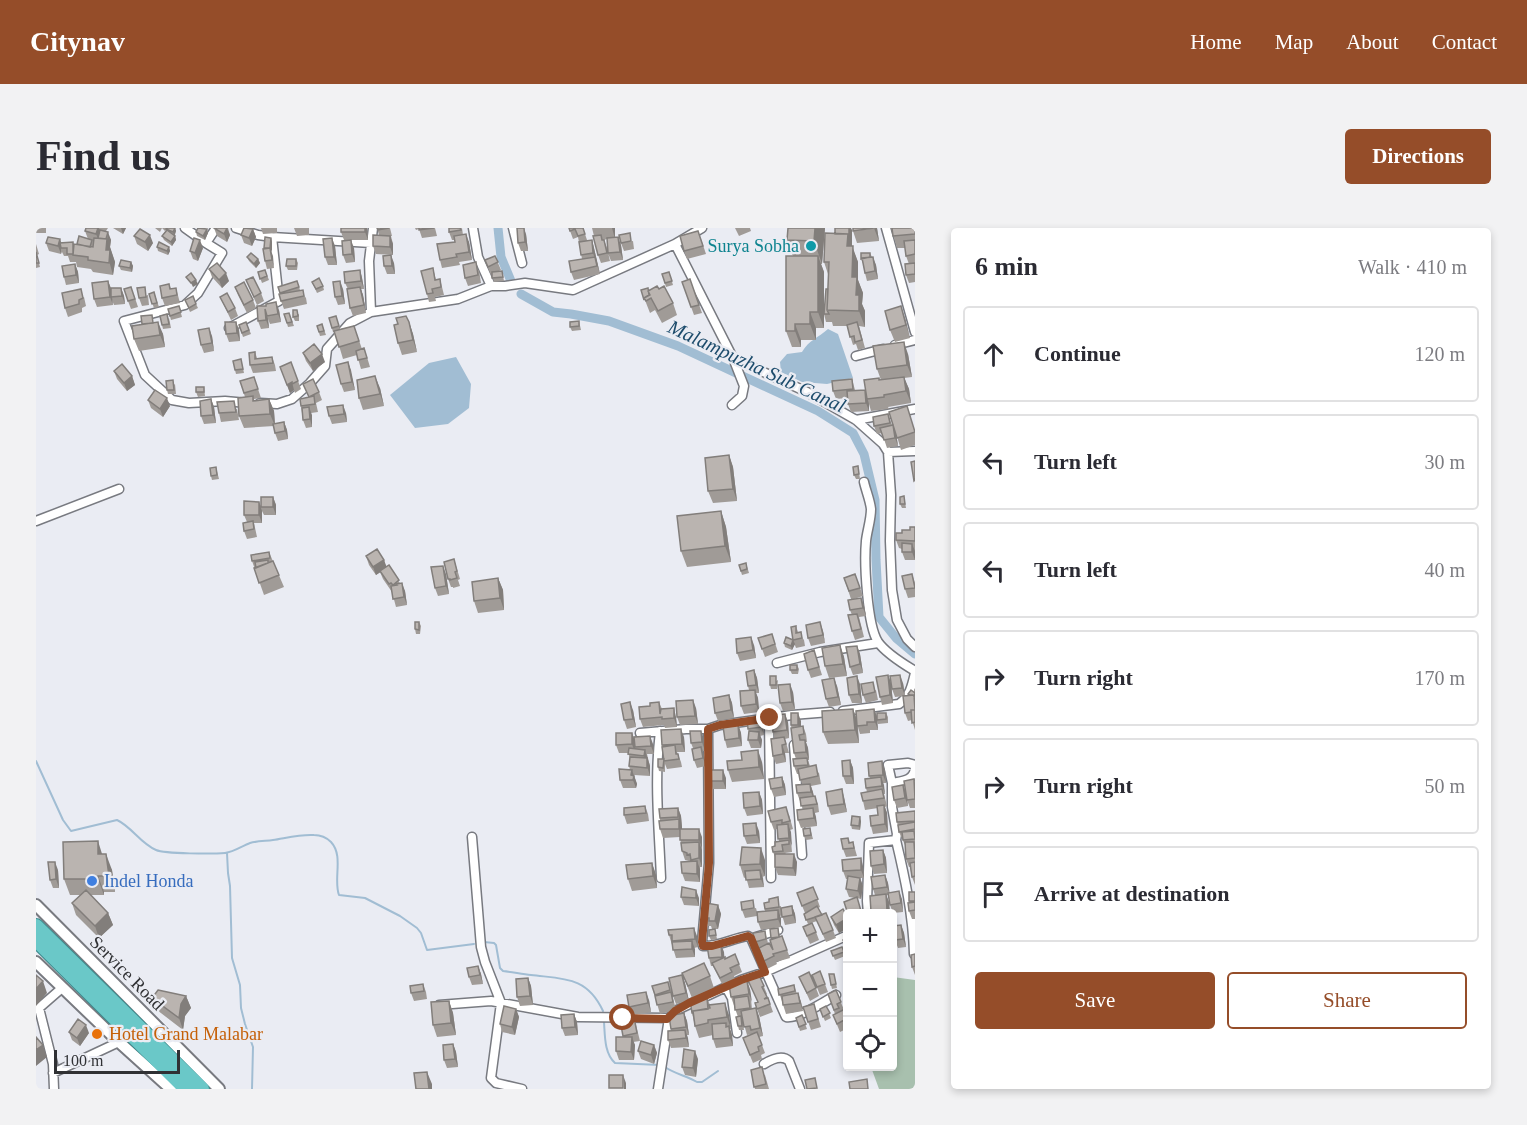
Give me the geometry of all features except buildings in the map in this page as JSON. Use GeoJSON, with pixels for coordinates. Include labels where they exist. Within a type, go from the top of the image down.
{"type":"FeatureCollection","features":[{"type":"Feature","properties":{"kind":"highway"},"geometry":{"type":"LineString","coordinates":[[36,926],[202,1089]]}},
{"type":"Feature","properties":{"kind":"highway"},"geometry":{"type":"LineString","coordinates":[[36,940],[186,1089]]}},
{"type":"Feature","properties":{"kind":"street"},"geometry":{"type":"LineString","coordinates":[[184,228],[222,254],[198,293],[185,305],[124,321],[145,375],[172,400],[189,403],[225,401],[277,404],[292,399],[310,383],[325,366],[327,349],[350,323],[371,312],[458,299],[491,286],[525,283],[573,290],[675,244],[702,228]]}},
{"type":"Feature","properties":{"kind":"street"},"geometry":{"type":"LineString","coordinates":[[206,243],[216,228]]}},
{"type":"Feature","properties":{"kind":"street"},"geometry":{"type":"LineString","coordinates":[[236,228],[272,237],[371,243]]}},
{"type":"Feature","properties":{"kind":"street"},"geometry":{"type":"LineString","coordinates":[[371,312],[369,261],[373,228]]}},
{"type":"Feature","properties":{"kind":"street"},"geometry":{"type":"LineString","coordinates":[[473,228],[478,257],[491,286]]}},
{"type":"Feature","properties":{"kind":"street"},"geometry":{"type":"LineString","coordinates":[[513,228],[522,263]]}},
{"type":"Feature","properties":{"kind":"street"},"geometry":{"type":"LineString","coordinates":[[886,228],[915,332]]}},
{"type":"Feature","properties":{"kind":"street"},"geometry":{"type":"LineString","coordinates":[[228,328],[279,301],[272,237]]}},
{"type":"Feature","properties":{"kind":"street"},"geometry":{"type":"LineString","coordinates":[[675,244],[733,358],[744,386],[742,396],[732,405]]}},
{"type":"Feature","properties":{"kind":"street"},"geometry":{"type":"LineString","coordinates":[[856,356],[915,340]]}},
{"type":"Feature","properties":{"kind":"street"},"geometry":{"type":"LineString","coordinates":[[733,358],[807,392],[856,420],[883,444],[888,452],[891,495],[892,590],[897,620],[907,639],[915,647]]}},
{"type":"Feature","properties":{"kind":"street"},"geometry":{"type":"LineString","coordinates":[[856,420],[915,409]]}},
{"type":"Feature","properties":{"kind":"street"},"geometry":{"type":"LineString","coordinates":[[888,452],[915,451]]}},
{"type":"Feature","properties":{"kind":"street"},"geometry":{"type":"LineString","coordinates":[[640,733],[708,729],[720,725],[792,714],[877,708],[899,704],[905,700],[911,692],[915,672],[878,643],[870,618],[866,577],[866,541],[871,507],[864,482]]}},
{"type":"Feature","properties":{"kind":"street"},"geometry":{"type":"LineString","coordinates":[[36,521],[119,489]]}},
{"type":"Feature","properties":{"kind":"street"},"geometry":{"type":"LineString","coordinates":[[777,663],[820,652],[878,643]]}},
{"type":"Feature","properties":{"kind":"street"},"geometry":{"type":"LineString","coordinates":[[792,714],[793,725]]}},
{"type":"Feature","properties":{"kind":"street"},"geometry":{"type":"LineString","coordinates":[[770,718],[771,878]]}},
{"type":"Feature","properties":{"kind":"street"},"geometry":{"type":"LineString","coordinates":[[708,729],[709,863],[703,946],[721,944],[744,936],[751,938],[778,930]]}},
{"type":"Feature","properties":{"kind":"street"},"geometry":{"type":"LineString","coordinates":[[660,731],[657,776],[662,878]]}},
{"type":"Feature","properties":{"kind":"street"},"geometry":{"type":"LineString","coordinates":[[793,736],[802,855]]}},
{"type":"Feature","properties":{"kind":"street"},"geometry":{"type":"LineString","coordinates":[[892,783],[910,779],[915,773],[915,767],[908,763],[888,765],[892,783],[896,840],[908,888],[914,954]]}},
{"type":"Feature","properties":{"kind":"street"},"geometry":{"type":"LineString","coordinates":[[472,837],[481,947],[484,962],[501,1003],[491,1078],[496,1083],[522,1089]]}},
{"type":"Feature","properties":{"kind":"street"},"geometry":{"type":"LineString","coordinates":[[868,909],[869,843],[896,840]]}},
{"type":"Feature","properties":{"kind":"street","name":"Service Road"},"geometry":{"type":"LineString","coordinates":[[36,905],[219,1089]]}},
{"type":"Feature","properties":{"kind":"street"},"geometry":{"type":"LineString","coordinates":[[658,1089],[669,1018],[675,1011],[843,937]]}},
{"type":"Feature","properties":{"kind":"street"},"geometry":{"type":"LineString","coordinates":[[751,938],[786,1017],[800,1014],[836,995]]}},
{"type":"Feature","properties":{"kind":"street"},"geometry":{"type":"LineString","coordinates":[[36,962],[171,1089]]}},
{"type":"Feature","properties":{"kind":"street"},"geometry":{"type":"LineString","coordinates":[[726,987],[732,998],[737,1033]]}},
{"type":"Feature","properties":{"kind":"street"},"geometry":{"type":"LineString","coordinates":[[54,1089],[53,1064],[39,1008],[62,988]]}},
{"type":"Feature","properties":{"kind":"street"},"geometry":{"type":"LineString","coordinates":[[435,1005],[491,1001],[578,1017],[669,1018]]}},
{"type":"Feature","properties":{"kind":"street"},"geometry":{"type":"LineString","coordinates":[[53,1073],[119,1042]]}},
{"type":"Feature","properties":{"kind":"street"},"geometry":{"type":"LineString","coordinates":[[764,1064],[781,1057],[786,1058],[800,1089]]}},
{"type":"Feature","properties":{"kind":"green space"},"geometry":{"type":"Polygon","coordinates":[[[897,978],[915,980],[915,1089],[879,1089],[872,1071],[897,1071],[897,978]]]}},
{"type":"Feature","properties":{"kind":"water"},"geometry":{"type":"Polygon","coordinates":[[[828,329],[838,334],[853,378],[827,384],[802,382],[781,372],[780,362],[787,354],[802,352],[828,329]]]}},
{"type":"Feature","properties":{"kind":"water"},"geometry":{"type":"Polygon","coordinates":[[[456,357],[471,384],[469,408],[448,424],[415,428],[390,395],[429,363],[456,357]]]}},
{"type":"Feature","properties":{"kind":"waterway","name":"Malampuzha Sub Canal"},"geometry":{"type":"LineString","coordinates":[[498,228],[501,257],[511,281]]}},
{"type":"Feature","properties":{"kind":"waterway","name":"Malampuzha Sub Canal"},"geometry":{"type":"LineString","coordinates":[[521,294],[553,312],[609,321],[678,346],[818,411],[853,433],[864,454],[875,500],[879,617],[896,638],[915,654]]}},
{"type":"Feature","properties":{"kind":"waterway"},"geometry":{"type":"LineString","coordinates":[[36,761],[63,820],[71,831],[117,820],[156,850],[190,853],[225,853],[250,843],[304,835],[321,836],[331,842],[337,854],[339,895],[365,898],[400,916],[421,933],[427,950],[474,944]]}},
{"type":"Feature","properties":{"kind":"waterway"},"geometry":{"type":"LineString","coordinates":[[227,853],[232,958],[240,985],[241,1008],[253,1047],[252,1089]]}},
{"type":"Feature","properties":{"kind":"waterway"},"geometry":{"type":"LineString","coordinates":[[484,942],[496,945],[500,968],[503,971],[573,981],[590,991],[603,1011]]}},
{"type":"Feature","properties":{"kind":"waterway"},"geometry":{"type":"LineString","coordinates":[[604,1022],[607,1049],[615,1063],[660,1065]]}},
{"type":"Feature","properties":{"kind":"waterway"},"geometry":{"type":"LineString","coordinates":[[665,1067],[697,1082],[702,1082],[718,1071]]}},
{"type":"Feature","properties":{"kind":"place","name":"Surya Sobha"},"geometry":{"type":"Point","coordinates":[811,246]}},
{"type":"Feature","properties":{"kind":"place","name":"Indel Honda"},"geometry":{"type":"Point","coordinates":[92,881]}},
{"type":"Feature","properties":{"kind":"place","name":"Hotel Grand Malabar"},"geometry":{"type":"Point","coordinates":[97,1034]}},
{"type":"Feature","properties":{"kind":"route"},"geometry":{"type":"LineString","coordinates":[[623,1018],[667,1019],[689,1003],[765,972],[751,938],[748,936],[712,946],[703,946],[702,942],[709,863],[708,729],[720,725],[770,718]]}}]}
